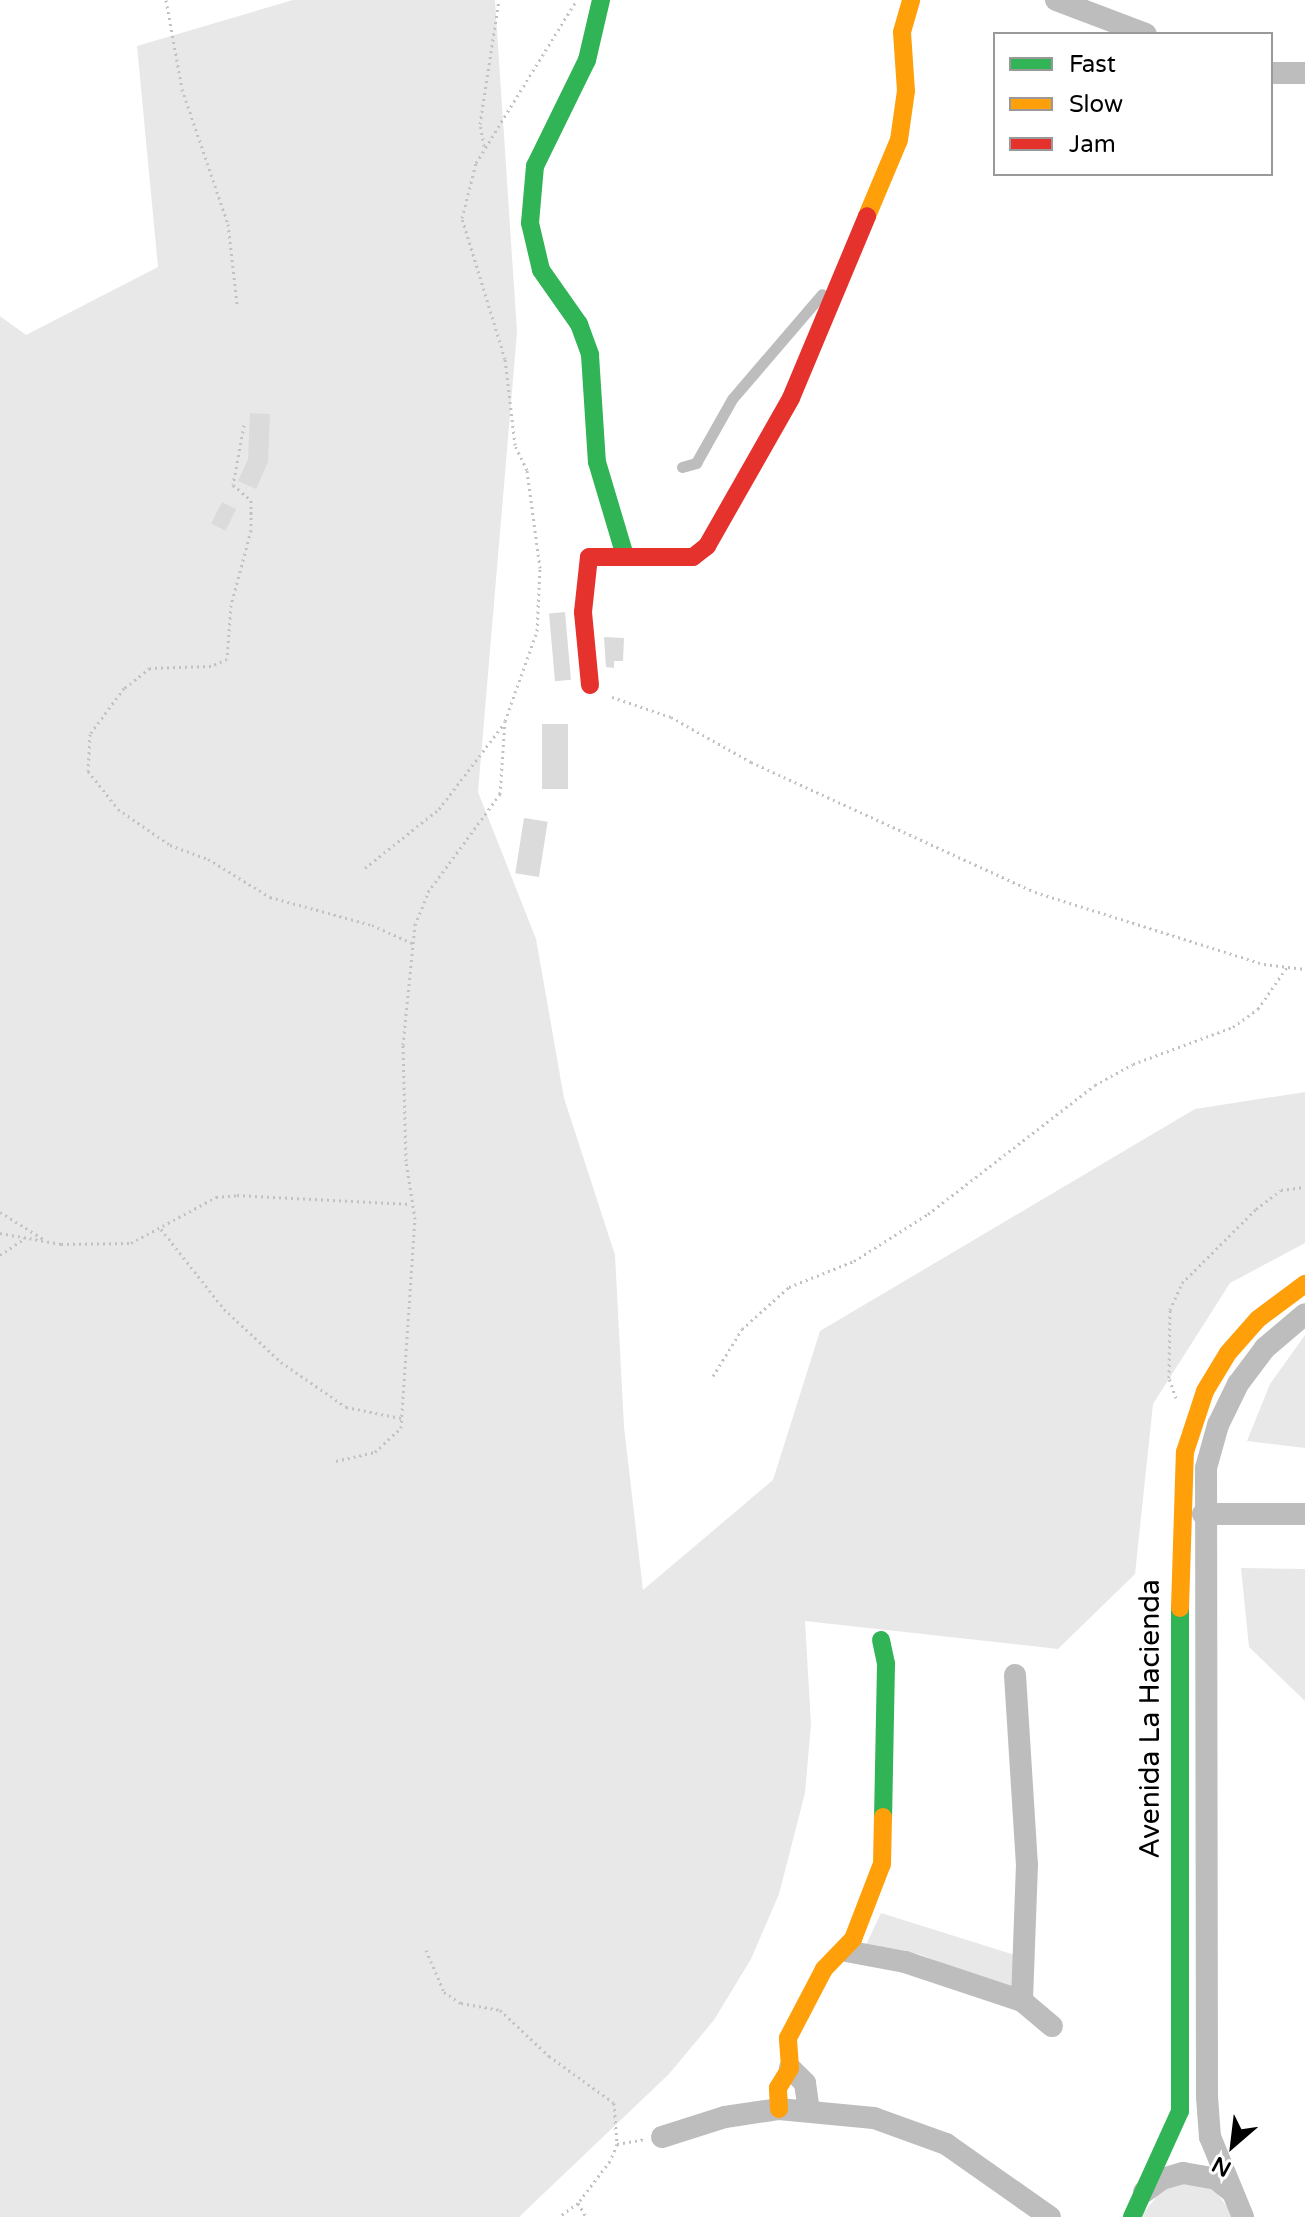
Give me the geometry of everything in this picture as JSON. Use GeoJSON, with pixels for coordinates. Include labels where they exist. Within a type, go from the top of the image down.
{"type":"FeatureCollection","features":[{"type":"Feature","properties":{"kind":"street"},"geometry":{"type":"LineString","coordinates":[[601,0],[587,60],[535,166],[530,223],[541,270],[579,324],[590,355],[597,462],[625,556]]}},
{"type":"Feature","properties":{"kind":"street"},"geometry":{"type":"LineString","coordinates":[[590,685],[584,650],[585,566],[594,553],[676,561],[693,557],[707,546],[791,398],[899,140],[906,91],[902,32],[911,0]]}},
{"type":"Feature","properties":{"kind":"street"},"geometry":{"type":"LineString","coordinates":[[1056,0],[1141,32]]}},
{"type":"Feature","properties":{"kind":"street"},"geometry":{"type":"LineString","coordinates":[[1273,73],[1305,73]]}},
{"type":"Feature","properties":{"kind":"street","name":"Avenida La Hacienda"},"geometry":{"type":"LineString","coordinates":[[1132,2217],[1180,2111],[1177,1728],[1180,1490],[1189,1433],[1205,1391],[1228,1353],[1258,1319],[1305,1284]]}},
{"type":"Feature","properties":{"kind":"street","name":"Avenida La Hacienda"},"geometry":{"type":"LineString","coordinates":[[1243,2217],[1210,2137],[1207,2097],[1203,1514],[1208,1457],[1227,1404],[1265,1348],[1305,1314]]}},
{"type":"Feature","properties":{"kind":"street"},"geometry":{"type":"LineString","coordinates":[[1203,1514],[1305,1514]]}},
{"type":"Feature","properties":{"kind":"street"},"geometry":{"type":"LineString","coordinates":[[779,2109],[778,2088],[790,2068],[788,2038],[794,2023],[824,1969],[846,1951],[872,1898],[885,1846],[886,1664],[881,1640]]}},
{"type":"Feature","properties":{"kind":"street"},"geometry":{"type":"LineString","coordinates":[[1015,1675],[1027,1864],[1022,2001]]}},
{"type":"Feature","properties":{"kind":"street"},"geometry":{"type":"LineString","coordinates":[[846,1951],[905,1962],[1022,2001],[1052,2026]]}},
{"type":"Feature","properties":{"kind":"street"},"geometry":{"type":"LineString","coordinates":[[790,2068],[805,2083],[809,2111]]}},
{"type":"Feature","properties":{"kind":"street"},"geometry":{"type":"LineString","coordinates":[[663,2136],[725,2117],[779,2109],[874,2118],[935,2139],[985,2166],[1050,2217]]}},
{"type":"Feature","properties":{"kind":"street"},"geometry":{"type":"LineString","coordinates":[[1144,2192],[1183,2173],[1216,2179],[1233,2193]]}},
{"type":"Feature","properties":{"kind":"lane"},"geometry":{"type":"LineString","coordinates":[[682,467],[696,463],[732,399],[838,281]]}},
{"type":"Feature","properties":{"kind":"path"},"geometry":{"type":"LineString","coordinates":[[166,0],[182,89],[228,224],[237,303]]}},
{"type":"Feature","properties":{"kind":"path"},"geometry":{"type":"LineString","coordinates":[[484,148],[480,124],[499,0]]}},
{"type":"Feature","properties":{"kind":"path"},"geometry":{"type":"LineString","coordinates":[[365,868],[439,809],[505,721],[534,644],[540,568],[505,359],[465,240],[468,184],[484,148],[577,0]]}},
{"type":"Feature","properties":{"kind":"path"},"geometry":{"type":"LineString","coordinates":[[244,425],[233,485],[251,500],[251,530],[231,605],[227,659],[211,666],[150,668],[124,688],[90,734],[88,771],[118,809],[170,845],[208,859],[270,897],[372,925],[412,943]]}},
{"type":"Feature","properties":{"kind":"path"},"geometry":{"type":"LineString","coordinates":[[590,685],[634,708],[671,717],[751,762],[1035,892],[1287,967],[1305,969]]}},
{"type":"Feature","properties":{"kind":"path"},"geometry":{"type":"LineString","coordinates":[[336,1461],[375,1452],[391,1443],[402,1417],[415,1219],[411,1204],[403,1045],[412,943],[428,892],[500,794],[505,721]]}},
{"type":"Feature","properties":{"kind":"path"},"geometry":{"type":"LineString","coordinates":[[713,1376],[742,1329],[789,1287],[854,1261],[928,1214],[1095,1085],[1133,1064],[1233,1027],[1258,1009],[1287,967]]}},
{"type":"Feature","properties":{"kind":"path"},"geometry":{"type":"LineString","coordinates":[[1189,1433],[1169,1378],[1170,1310],[1182,1283],[1256,1209],[1281,1190],[1305,1187]]}},
{"type":"Feature","properties":{"kind":"path"},"geometry":{"type":"LineString","coordinates":[[0,1233],[48,1242],[131,1243],[216,1197],[237,1195],[411,1204]]}},
{"type":"Feature","properties":{"kind":"path"},"geometry":{"type":"LineString","coordinates":[[0,1212],[48,1242]]}},
{"type":"Feature","properties":{"kind":"path"},"geometry":{"type":"LineString","coordinates":[[161,1229],[224,1309],[281,1362],[346,1407],[402,1417]]}},
{"type":"Feature","properties":{"kind":"path"},"geometry":{"type":"LineString","coordinates":[[0,1255],[25,1238]]}},
{"type":"Feature","properties":{"kind":"path"},"geometry":{"type":"LineString","coordinates":[[426,1950],[444,1992],[461,2003],[500,2010],[549,2056],[609,2095],[617,2144],[578,2203],[559,2217]]}},
{"type":"Feature","properties":{"kind":"path"},"geometry":{"type":"LineString","coordinates":[[617,2144],[663,2136]]}},
{"type":"Feature","properties":{"kind":"path"},"geometry":{"type":"LineString","coordinates":[[578,2203],[586,2217]]}},
{"type":"Feature","properties":{"kind":"shaded area"},"geometry":{"type":"Polygon","coordinates":[[[293,0],[495,0],[517,332],[478,792],[536,939],[564,1098],[615,1255],[624,1427],[643,1590],[773,1480],[820,1331],[1195,1109],[1305,1092],[1305,1243],[1230,1283],[1153,1404],[1135,1574],[1058,1649],[805,1621],[811,1724],[805,1793],[779,1894],[751,1959],[714,2020],[669,2074],[519,2217],[0,2217],[0,316],[26,335],[158,267],[137,46],[293,0]]]}},
{"type":"Feature","properties":{"kind":"shaded area"},"geometry":{"type":"Polygon","coordinates":[[[1305,1335],[1305,1448],[1247,1441],[1270,1384],[1305,1335]]]}},
{"type":"Feature","properties":{"kind":"shaded area"},"geometry":{"type":"Polygon","coordinates":[[[1241,1568],[1305,1569],[1305,1701],[1249,1647],[1241,1568]]]}},
{"type":"Feature","properties":{"kind":"shaded area"},"geometry":{"type":"Polygon","coordinates":[[[881,1913],[1021,1957],[1013,1992],[919,1954],[864,1949],[881,1913]]]}},
{"type":"Feature","properties":{"kind":"shaded area"},"geometry":{"type":"Polygon","coordinates":[[[1195,2180],[1216,2192],[1235,2217],[1140,2217],[1166,2185],[1195,2180]]]}},
{"type":"Feature","properties":{"kind":"building"},"geometry":{"type":"Polygon","coordinates":[[[250,413],[270,414],[268,462],[256,489],[238,481],[248,459],[250,413]]]}},
{"type":"Feature","properties":{"kind":"building"},"geometry":{"type":"Polygon","coordinates":[[[222,502],[236,509],[225,531],[211,523],[222,502]]]}},
{"type":"Feature","properties":{"kind":"building"},"geometry":{"type":"Polygon","coordinates":[[[565,612],[571,680],[555,681],[549,613],[565,612]]]}},
{"type":"Feature","properties":{"kind":"building"},"geometry":{"type":"Polygon","coordinates":[[[604,637],[624,638],[623,661],[614,661],[614,668],[606,667],[604,637]]]}},
{"type":"Feature","properties":{"kind":"building"},"geometry":{"type":"Polygon","coordinates":[[[542,724],[568,724],[568,789],[542,789],[542,724]]]}},
{"type":"Feature","properties":{"kind":"building"},"geometry":{"type":"Polygon","coordinates":[[[524,818],[548,822],[539,877],[515,873],[524,818]]]}},
{"type":"Feature","properties":{"kind":"traffic: fast"},"geometry":{"type":"LineString","coordinates":[[601,0],[587,60],[535,166],[530,223],[541,270],[579,324],[590,355],[597,462],[625,556]]}},
{"type":"Feature","properties":{"kind":"traffic: fast"},"geometry":{"type":"LineString","coordinates":[[1132,2217],[1180,2111],[1180,1608]]}},
{"type":"Feature","properties":{"kind":"traffic: fast"},"geometry":{"type":"LineString","coordinates":[[881,1640],[886,1664],[883,1817]]}},
{"type":"Feature","properties":{"kind":"traffic: slow"},"geometry":{"type":"LineString","coordinates":[[867,216],[899,140],[906,91],[902,32],[911,0]]}},
{"type":"Feature","properties":{"kind":"traffic: slow"},"geometry":{"type":"LineString","coordinates":[[1180,1608],[1185,1452],[1205,1391],[1228,1353],[1258,1319],[1305,1284]]}},
{"type":"Feature","properties":{"kind":"traffic: slow"},"geometry":{"type":"LineString","coordinates":[[779,2109],[778,2088],[790,2068],[788,2038],[824,1969],[853,1939],[882,1864],[883,1817]]}},
{"type":"Feature","properties":{"kind":"traffic: jam"},"geometry":{"type":"LineString","coordinates":[[590,685],[583,612],[589,557],[693,557],[707,546],[791,398],[867,216]]}}]}
